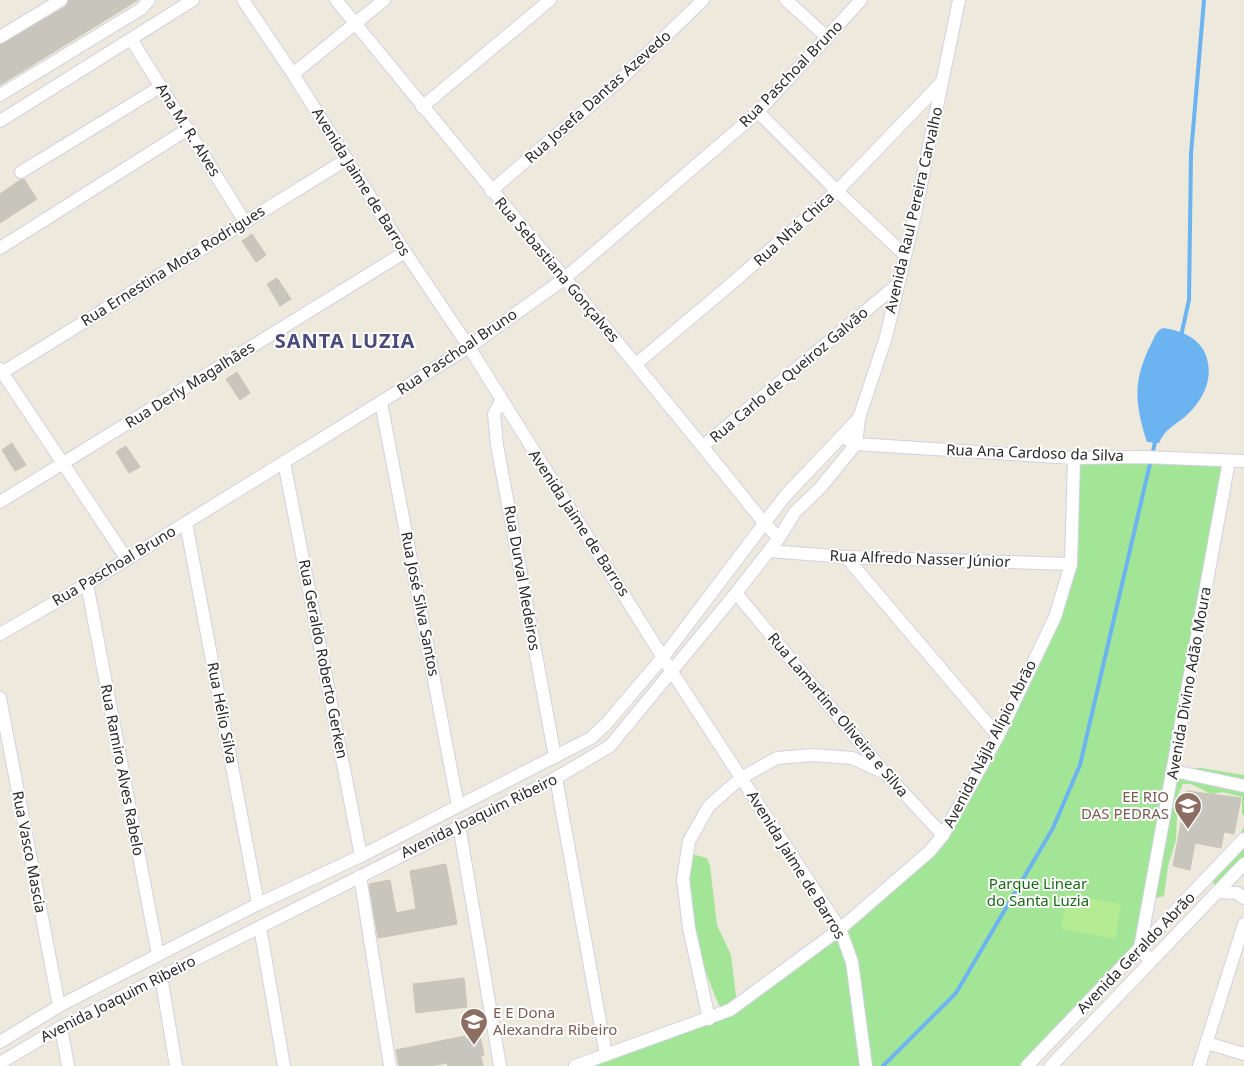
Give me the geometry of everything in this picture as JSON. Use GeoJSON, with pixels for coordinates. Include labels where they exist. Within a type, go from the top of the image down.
{"type":"FeatureCollection","features":[{"type":"Feature","properties":{"kind":"street"},"geometry":{"type":"LineString","coordinates":[[0,37],[61,0]]}},
{"type":"Feature","properties":{"kind":"street"},"geometry":{"type":"LineString","coordinates":[[0,95],[142,9],[149,0]]}},
{"type":"Feature","properties":{"kind":"street"},"geometry":{"type":"LineString","coordinates":[[0,121],[193,0]]}},
{"type":"Feature","properties":{"kind":"street","name":"Avenida Jaime de Barros"},"geometry":{"type":"LineString","coordinates":[[244,0],[405,252],[469,347],[501,401],[664,656],[672,672],[840,929],[852,962],[866,1066]]}},
{"type":"Feature","properties":{"kind":"street","name":"Rua Sebastiana Gonçalves"},"geometry":{"type":"LineString","coordinates":[[336,0],[491,191],[636,364],[765,524],[779,538]]}},
{"type":"Feature","properties":{"kind":"street"},"geometry":{"type":"LineString","coordinates":[[293,74],[384,0]]}},
{"type":"Feature","properties":{"kind":"street"},"geometry":{"type":"LineString","coordinates":[[422,107],[550,0]]}},
{"type":"Feature","properties":{"kind":"street","name":"Rua Josefa Dantas Azevedo"},"geometry":{"type":"LineString","coordinates":[[491,191],[620,80],[703,0]]}},
{"type":"Feature","properties":{"kind":"street"},"geometry":{"type":"LineString","coordinates":[[786,0],[828,38]]}},
{"type":"Feature","properties":{"kind":"street","name":"Rua Paschoal Bruno"},"geometry":{"type":"LineString","coordinates":[[0,634],[87,584],[126,558],[382,402],[469,347],[564,279],[758,112],[861,0]]}},
{"type":"Feature","properties":{"kind":"street","name":"Avenida Raul Pereira Carvalho"},"geometry":{"type":"LineString","coordinates":[[856,444],[859,418],[886,338],[959,0]]}},
{"type":"Feature","properties":{"kind":"street","name":"Ana M. R. Alves"},"geometry":{"type":"LineString","coordinates":[[131,39],[245,222]]}},
{"type":"Feature","properties":{"kind":"street","name":"Rua Nhá Chica"},"geometry":{"type":"LineString","coordinates":[[636,364],[730,286],[837,191],[942,82]]}},
{"type":"Feature","properties":{"kind":"street"},"geometry":{"type":"LineString","coordinates":[[20,172],[160,87]]}},
{"type":"Feature","properties":{"kind":"street"},"geometry":{"type":"LineString","coordinates":[[758,112],[837,191],[905,255]]}},
{"type":"Feature","properties":{"kind":"street"},"geometry":{"type":"LineString","coordinates":[[0,248],[188,129]]}},
{"type":"Feature","properties":{"kind":"street","name":"Rua Ernestina Mota Rodrigues"},"geometry":{"type":"LineString","coordinates":[[1,372],[347,159]]}},
{"type":"Feature","properties":{"kind":"street","name":"Rua Derly Magalhães"},"geometry":{"type":"LineString","coordinates":[[0,502],[405,252]]}},
{"type":"Feature","properties":{"kind":"street","name":"Rua Carlo de Queiroz Galvão"},"geometry":{"type":"LineString","coordinates":[[703,446],[898,284]]}},
{"type":"Feature","properties":{"kind":"street"},"geometry":{"type":"LineString","coordinates":[[1,372],[126,558]]}},
{"type":"Feature","properties":{"kind":"street","name":"Rua Durval Medeiros"},"geometry":{"type":"LineString","coordinates":[[501,401],[494,414],[497,445],[555,758]]}},
{"type":"Feature","properties":{"kind":"street","name":"Rua José Silva Santos"},"geometry":{"type":"LineString","coordinates":[[382,402],[458,806]]}},
{"type":"Feature","properties":{"kind":"street","name":"Avenida Raul Pereira Carvalho"},"geometry":{"type":"LineString","coordinates":[[841,436],[859,418]]}},
{"type":"Feature","properties":{"kind":"street"},"geometry":{"type":"LineString","coordinates":[[841,436],[856,444]]}},
{"type":"Feature","properties":{"kind":"street","name":"Avenida Joaquim Ribeiro"},"geometry":{"type":"LineString","coordinates":[[0,1042],[59,1006],[158,955],[258,904],[361,856],[591,738],[606,724],[664,656],[765,524],[784,496],[841,436]]}},
{"type":"Feature","properties":{"kind":"street","name":"Avenida Joaquim Ribeiro"},"geometry":{"type":"LineString","coordinates":[[0,1063],[61,1027],[459,825],[556,778],[610,746],[736,593],[779,538],[795,512],[820,488],[856,444]]}},
{"type":"Feature","properties":{"kind":"street","name":"Rua Ana Cardoso da Silva"},"geometry":{"type":"LineString","coordinates":[[856,444],[1074,458],[1143,457],[1244,461]]}},
{"type":"Feature","properties":{"kind":"street","name":"Avenida Nájla Alípio Abrão"},"geometry":{"type":"LineString","coordinates":[[575,1066],[730,1010],[840,929],[930,850],[943,835],[998,736],[1055,617],[1071,564],[1074,458]]}},
{"type":"Feature","properties":{"kind":"street","name":"Avenida Divino Adão Moura"},"geometry":{"type":"LineString","coordinates":[[1140,948],[1230,461]]}},
{"type":"Feature","properties":{"kind":"street","name":"Rua Geraldo Roberto Gerken"},"geometry":{"type":"LineString","coordinates":[[284,462],[361,856]]}},
{"type":"Feature","properties":{"kind":"street","name":"Rua Hélio Silva"},"geometry":{"type":"LineString","coordinates":[[186,522],[258,904]]}},
{"type":"Feature","properties":{"kind":"street","name":"Rua Alfredo Nasser Júnior"},"geometry":{"type":"LineString","coordinates":[[769,551],[846,557],[1071,564]]}},
{"type":"Feature","properties":{"kind":"street"},"geometry":{"type":"LineString","coordinates":[[846,557],[998,736]]}},
{"type":"Feature","properties":{"kind":"street","name":"Rua Ramiro Alves Rabelo"},"geometry":{"type":"LineString","coordinates":[[87,584],[158,955]]}},
{"type":"Feature","properties":{"kind":"street","name":"Rua Lamartine Oliveira e Silva"},"geometry":{"type":"LineString","coordinates":[[736,593],[885,773],[943,835]]}},
{"type":"Feature","properties":{"kind":"street","name":"Rua Vasco Mascia"},"geometry":{"type":"LineString","coordinates":[[0,698],[59,1006]]}},
{"type":"Feature","properties":{"kind":"street"},"geometry":{"type":"LineString","coordinates":[[709,1019],[689,928],[683,879],[688,841],[709,806],[742,778],[777,758],[813,755],[852,758],[885,773]]}},
{"type":"Feature","properties":{"kind":"street"},"geometry":{"type":"LineString","coordinates":[[1174,772],[1244,786]]}},
{"type":"Feature","properties":{"kind":"street"},"geometry":{"type":"LineString","coordinates":[[556,778],[606,1055]]}},
{"type":"Feature","properties":{"kind":"street"},"geometry":{"type":"LineString","coordinates":[[459,825],[500,1066]]}},
{"type":"Feature","properties":{"kind":"street","name":"Avenida Geraldo Abrão"},"geometry":{"type":"LineString","coordinates":[[1027,1066],[1244,839]]}},
{"type":"Feature","properties":{"kind":"street","name":"Avenida Geraldo Abrão"},"geometry":{"type":"LineString","coordinates":[[1051,1066],[1244,864]]}},
{"type":"Feature","properties":{"kind":"street"},"geometry":{"type":"LineString","coordinates":[[360,876],[390,1066]]}},
{"type":"Feature","properties":{"kind":"street"},"geometry":{"type":"LineString","coordinates":[[1217,892],[1236,893],[1244,898]]}},
{"type":"Feature","properties":{"kind":"street"},"geometry":{"type":"LineString","coordinates":[[1199,1066],[1244,924]]}},
{"type":"Feature","properties":{"kind":"street"},"geometry":{"type":"LineString","coordinates":[[260,927],[284,1066]]}},
{"type":"Feature","properties":{"kind":"street"},"geometry":{"type":"LineString","coordinates":[[1140,948],[1150,961]]}},
{"type":"Feature","properties":{"kind":"street"},"geometry":{"type":"LineString","coordinates":[[161,976],[176,1066]]}},
{"type":"Feature","properties":{"kind":"street"},"geometry":{"type":"LineString","coordinates":[[61,1027],[68,1066]]}},
{"type":"Feature","properties":{"kind":"street"},"geometry":{"type":"LineString","coordinates":[[1207,1043],[1244,1054]]}},
{"type":"Feature","properties":{"kind":"green space","name":"Parque Linear do Santa Luzia"},"geometry":{"type":"Polygon","coordinates":[[[1074,458],[1229,461],[1179,767],[1186,769],[1201,768],[1244,775],[1244,816],[1242,813],[1242,797],[1223,792],[1211,794],[1191,784],[1183,784],[1178,795],[1176,840],[1168,866],[1164,896],[1156,898],[1156,883],[1140,948],[1019,1066],[575,1066],[723,1013],[701,957],[690,911],[687,889],[688,870],[692,854],[707,858],[710,866],[717,925],[731,955],[737,1004],[930,851],[998,736],[1071,564],[1074,458]]]}},
{"type":"Feature","properties":{"kind":"green space"},"geometry":{"type":"Polygon","coordinates":[[[1244,827],[1244,873],[1234,884],[1217,892],[1213,882],[1244,827]]]}},
{"type":"Feature","properties":{"kind":"green space"},"geometry":{"type":"Polygon","coordinates":[[[1067,894],[1121,904],[1115,939],[1061,929],[1067,894]]]}},
{"type":"Feature","properties":{"kind":"water"},"geometry":{"type":"Polygon","coordinates":[[[1163,328],[1187,335],[1202,347],[1208,362],[1208,379],[1203,395],[1186,416],[1167,431],[1159,443],[1147,442],[1139,410],[1139,378],[1146,355],[1155,336],[1163,328]]]}},
{"type":"Feature","properties":{"kind":"building"},"geometry":{"type":"Polygon","coordinates":[[[69,0],[138,0],[0,85],[0,45],[65,7],[69,0]]]}},
{"type":"Feature","properties":{"kind":"building"},"geometry":{"type":"Polygon","coordinates":[[[24,179],[37,199],[0,223],[0,194],[24,179]]]}},
{"type":"Feature","properties":{"kind":"building"},"geometry":{"type":"Polygon","coordinates":[[[252,234],[266,255],[256,262],[242,241],[252,234]]]}},
{"type":"Feature","properties":{"kind":"building"},"geometry":{"type":"Polygon","coordinates":[[[277,278],[291,299],[280,306],[267,284],[277,278]]]}},
{"type":"Feature","properties":{"kind":"building"},"geometry":{"type":"Polygon","coordinates":[[[237,372],[250,393],[240,400],[226,379],[237,372]]]}},
{"type":"Feature","properties":{"kind":"building"},"geometry":{"type":"Polygon","coordinates":[[[12,443],[26,465],[15,471],[2,450],[12,443]]]}},
{"type":"Feature","properties":{"kind":"building"},"geometry":{"type":"Polygon","coordinates":[[[126,446],[140,467],[129,473],[116,452],[126,446]]]}},
{"type":"Feature","properties":{"kind":"building"},"geometry":{"type":"Polygon","coordinates":[[[1187,791],[1241,798],[1234,834],[1224,832],[1221,848],[1195,843],[1190,870],[1173,866],[1187,791]]]}},
{"type":"Feature","properties":{"kind":"building"},"geometry":{"type":"Polygon","coordinates":[[[446,864],[457,924],[378,938],[369,884],[390,880],[396,913],[416,909],[410,871],[446,864]]]}},
{"type":"Feature","properties":{"kind":"building"},"geometry":{"type":"Polygon","coordinates":[[[464,978],[467,1007],[416,1013],[413,984],[464,978]]]}},
{"type":"Feature","properties":{"kind":"building"},"geometry":{"type":"Polygon","coordinates":[[[480,1035],[484,1055],[481,1056],[483,1066],[448,1066],[447,1063],[430,1066],[399,1066],[396,1050],[465,1036],[465,1039],[480,1035]]]}},
{"type":"Feature","properties":{"kind":"waterway"},"geometry":{"type":"LineString","coordinates":[[1181,336],[1189,300],[1191,154],[1204,0]]}},
{"type":"Feature","properties":{"kind":"waterway"},"geometry":{"type":"LineString","coordinates":[[883,1066],[956,993],[1053,828],[1080,765],[1156,438]]}},
{"type":"Feature","properties":{"kind":"place","name":"EE RIO DAS PEDRAS"},"geometry":{"type":"Point","coordinates":[1188,830]}},
{"type":"Feature","properties":{"kind":"place","name":"E E Dona Alexandra Ribeiro"},"geometry":{"type":"Point","coordinates":[474,1046]}},
{"type":"Feature","properties":{"kind":"district","name":"SANTA LUZIA"},"geometry":{"type":"Point","coordinates":[345,341]}}]}
